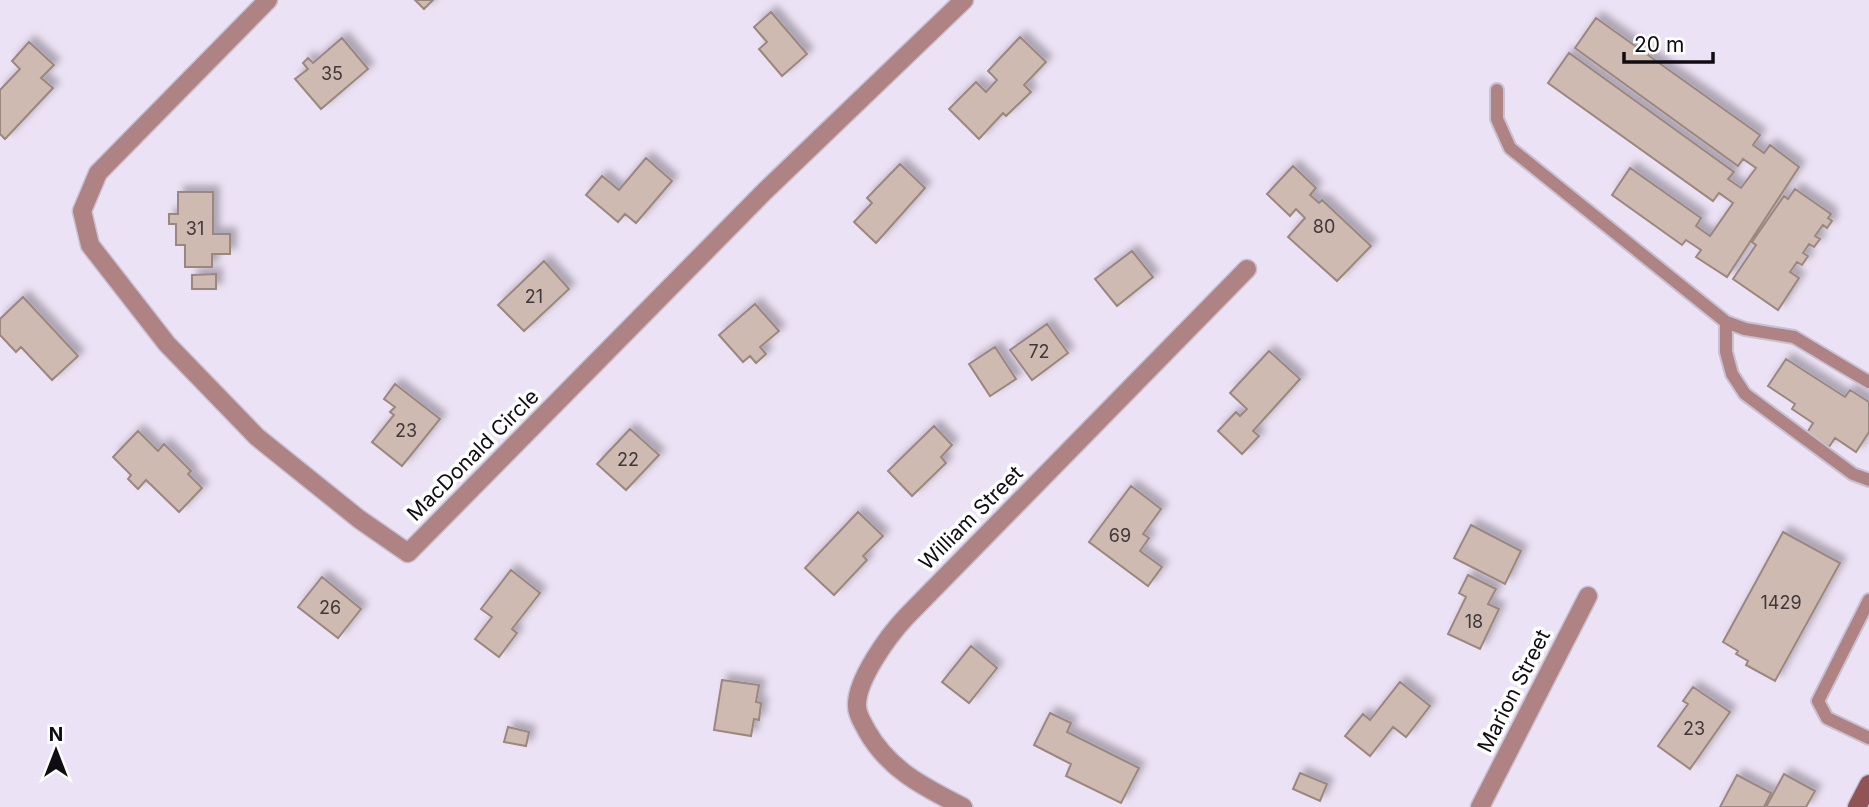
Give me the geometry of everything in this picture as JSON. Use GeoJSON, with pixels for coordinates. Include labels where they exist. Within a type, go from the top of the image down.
{"type":"FeatureCollection","features":[{"type":"Feature","properties":{"kind":"main road"},"geometry":{"type":"LineString","coordinates":[[1857,807],[1869,784]]}},
{"type":"Feature","properties":{"kind":"street","name":"MacDonald Circle"},"geometry":{"type":"LineString","coordinates":[[268,0],[98,173],[82,211],[90,245],[167,344],[257,437],[359,519],[408,552],[765,191],[964,0]]}},
{"type":"Feature","properties":{"kind":"street","name":"William Street"},"geometry":{"type":"LineString","coordinates":[[962,807],[915,782],[897,769],[875,745],[860,719],[857,705],[872,663],[888,636],[906,617],[1247,269]]}},
{"type":"Feature","properties":{"kind":"street","name":"Marion Street"},"geometry":{"type":"LineString","coordinates":[[1480,807],[1588,596]]}},
{"type":"Feature","properties":{"kind":"lane"},"geometry":{"type":"LineString","coordinates":[[1497,90],[1497,119],[1510,148],[1726,322],[1745,329],[1794,337],[1869,382]]}},
{"type":"Feature","properties":{"kind":"lane"},"geometry":{"type":"LineString","coordinates":[[1726,322],[1726,352],[1732,374],[1745,394],[1853,474],[1869,480]]}},
{"type":"Feature","properties":{"kind":"lane"},"geometry":{"type":"LineString","coordinates":[[1869,600],[1818,701],[1828,718],[1869,738]]}},
{"type":"Feature","properties":{"kind":"building"},"geometry":{"type":"Polygon","coordinates":[[[415,0],[433,0],[424,9],[415,0]]]}},
{"type":"Feature","properties":{"kind":"building"},"geometry":{"type":"Polygon","coordinates":[[[771,12],[807,54],[782,76],[759,49],[767,42],[754,27],[771,12]]]}},
{"type":"Feature","properties":{"kind":"building"},"geometry":{"type":"Polygon","coordinates":[[[1596,18],[1760,135],[1753,145],[1764,153],[1770,145],[1799,167],[1727,277],[1696,257],[1701,250],[1686,240],[1682,245],[1612,195],[1630,168],[1701,218],[1696,226],[1710,236],[1733,203],[1719,193],[1713,201],[1548,83],[1569,53],[1734,172],[1728,179],[1741,188],[1756,168],[1743,159],[1738,166],[1575,48],[1596,18]]]}},
{"type":"Feature","properties":{"kind":"building"},"geometry":{"type":"Polygon","coordinates":[[[1020,37],[1046,62],[1024,85],[1031,92],[1006,116],[1003,113],[979,139],[949,109],[976,82],[986,92],[997,80],[988,71],[1020,37]]]}},
{"type":"Feature","properties":{"kind":"building"},"geometry":{"type":"Polygon","coordinates":[[[342,38],[368,69],[321,109],[295,79],[308,69],[303,63],[308,58],[313,63],[342,38]]]}},
{"type":"Feature","properties":{"kind":"building"},"geometry":{"type":"Polygon","coordinates":[[[29,42],[54,65],[41,78],[53,88],[5,139],[0,134],[0,90],[20,69],[12,61],[29,42]]]}},
{"type":"Feature","properties":{"kind":"building"},"geometry":{"type":"Polygon","coordinates":[[[646,158],[672,181],[636,223],[625,214],[618,222],[586,195],[602,176],[619,190],[646,158]]]}},
{"type":"Feature","properties":{"kind":"building"},"geometry":{"type":"Polygon","coordinates":[[[900,164],[925,188],[876,243],[854,222],[872,203],[867,198],[900,164]]]}},
{"type":"Feature","properties":{"kind":"building"},"geometry":{"type":"Polygon","coordinates":[[[1293,166],[1316,188],[1310,195],[1319,203],[1322,200],[1371,246],[1337,281],[1288,237],[1305,218],[1296,209],[1290,216],[1267,194],[1293,166]]]}},
{"type":"Feature","properties":{"kind":"building"},"geometry":{"type":"Polygon","coordinates":[[[1795,189],[1831,214],[1828,218],[1832,221],[1827,228],[1823,225],[1815,236],[1820,239],[1814,247],[1809,244],[1803,253],[1808,256],[1802,265],[1797,262],[1790,272],[1799,278],[1778,310],[1733,279],[1756,245],[1752,242],[1784,196],[1788,199],[1795,189]]]}},
{"type":"Feature","properties":{"kind":"building"},"geometry":{"type":"Polygon","coordinates":[[[178,192],[213,192],[213,234],[230,234],[230,254],[212,254],[212,267],[185,267],[185,245],[176,245],[176,224],[169,224],[169,214],[178,214],[178,192]]]}},
{"type":"Feature","properties":{"kind":"building"},"geometry":{"type":"Polygon","coordinates":[[[1132,251],[1153,277],[1117,306],[1095,279],[1132,251]]]}},
{"type":"Feature","properties":{"kind":"building"},"geometry":{"type":"Polygon","coordinates":[[[544,261],[569,289],[524,331],[498,305],[544,261]]]}},
{"type":"Feature","properties":{"kind":"building"},"geometry":{"type":"Polygon","coordinates":[[[216,274],[216,289],[192,289],[192,275],[216,274]]]}},
{"type":"Feature","properties":{"kind":"building"},"geometry":{"type":"Polygon","coordinates":[[[23,297],[78,356],[52,380],[21,347],[16,352],[0,335],[0,319],[23,297]]]}},
{"type":"Feature","properties":{"kind":"building"},"geometry":{"type":"Polygon","coordinates":[[[755,304],[779,331],[760,347],[766,354],[756,363],[750,356],[743,362],[719,335],[755,304]]]}},
{"type":"Feature","properties":{"kind":"building"},"geometry":{"type":"Polygon","coordinates":[[[1047,324],[1068,353],[1032,380],[1010,350],[1047,324]]]}},
{"type":"Feature","properties":{"kind":"building"},"geometry":{"type":"Polygon","coordinates":[[[995,347],[1016,379],[990,396],[969,364],[995,347]]]}},
{"type":"Feature","properties":{"kind":"building"},"geometry":{"type":"Polygon","coordinates":[[[1269,351],[1300,379],[1253,431],[1259,436],[1242,454],[1218,431],[1236,412],[1240,416],[1247,409],[1230,393],[1269,351]]]}},
{"type":"Feature","properties":{"kind":"building"},"geometry":{"type":"Polygon","coordinates":[[[1786,359],[1845,397],[1850,390],[1869,402],[1869,432],[1856,452],[1835,438],[1829,447],[1807,433],[1813,423],[1792,409],[1795,404],[1768,386],[1786,359]]]}},
{"type":"Feature","properties":{"kind":"building"},"geometry":{"type":"Polygon","coordinates":[[[395,384],[440,419],[402,466],[372,442],[394,415],[390,412],[395,407],[384,399],[395,384]]]}},
{"type":"Feature","properties":{"kind":"building"},"geometry":{"type":"Polygon","coordinates":[[[934,426],[952,445],[941,457],[946,463],[912,496],[888,471],[934,426]]]}},
{"type":"Feature","properties":{"kind":"building"},"geometry":{"type":"Polygon","coordinates":[[[630,429],[659,455],[626,490],[597,464],[630,429]]]}},
{"type":"Feature","properties":{"kind":"building"},"geometry":{"type":"Polygon","coordinates":[[[138,431],[158,451],[164,444],[191,471],[188,474],[202,488],[179,512],[146,480],[138,489],[128,479],[131,475],[113,457],[138,431]]]}},
{"type":"Feature","properties":{"kind":"building"},"geometry":{"type":"Polygon","coordinates":[[[1131,486],[1161,509],[1143,534],[1149,538],[1140,551],[1162,567],[1148,586],[1089,542],[1131,486]]]}},
{"type":"Feature","properties":{"kind":"building"},"geometry":{"type":"Polygon","coordinates":[[[858,512],[883,536],[863,556],[867,560],[834,595],[805,568],[858,512]]]}},
{"type":"Feature","properties":{"kind":"building"},"geometry":{"type":"Polygon","coordinates":[[[1471,525],[1521,551],[1505,584],[1454,558],[1471,525]]]}},
{"type":"Feature","properties":{"kind":"building"},"geometry":{"type":"Polygon","coordinates":[[[1783,532],[1840,563],[1775,681],[1746,665],[1748,661],[1736,654],[1738,651],[1723,642],[1783,532]]]}},
{"type":"Feature","properties":{"kind":"building"},"geometry":{"type":"Polygon","coordinates":[[[511,570],[540,593],[512,629],[517,633],[499,657],[475,639],[492,617],[481,609],[511,570]]]}},
{"type":"Feature","properties":{"kind":"building"},"geometry":{"type":"Polygon","coordinates":[[[1468,575],[1496,589],[1488,604],[1499,609],[1480,649],[1448,634],[1466,597],[1459,593],[1468,575]]]}},
{"type":"Feature","properties":{"kind":"building"},"geometry":{"type":"Polygon","coordinates":[[[322,577],[361,609],[338,638],[298,607],[322,577]]]}},
{"type":"Feature","properties":{"kind":"building"},"geometry":{"type":"Polygon","coordinates":[[[971,646],[997,668],[969,703],[942,682],[971,646]]]}},
{"type":"Feature","properties":{"kind":"building"},"geometry":{"type":"Polygon","coordinates":[[[722,680],[759,685],[756,702],[761,703],[759,720],[754,719],[751,736],[714,730],[722,680]]]}},
{"type":"Feature","properties":{"kind":"building"},"geometry":{"type":"Polygon","coordinates":[[[1400,682],[1430,706],[1406,737],[1393,727],[1370,756],[1345,736],[1363,714],[1370,720],[1400,682]]]}},
{"type":"Feature","properties":{"kind":"building"},"geometry":{"type":"Polygon","coordinates":[[[1693,687],[1730,712],[1690,769],[1658,746],[1688,704],[1683,701],[1693,687]]]}},
{"type":"Feature","properties":{"kind":"building"},"geometry":{"type":"Polygon","coordinates":[[[1050,713],[1071,723],[1067,732],[1139,768],[1121,803],[1066,776],[1071,764],[1034,745],[1050,713]]]}},
{"type":"Feature","properties":{"kind":"building"},"geometry":{"type":"Polygon","coordinates":[[[508,727],[529,732],[526,746],[504,742],[508,727]]]}},
{"type":"Feature","properties":{"kind":"building"},"geometry":{"type":"Polygon","coordinates":[[[1300,773],[1327,784],[1320,801],[1293,789],[1300,773]]]}},
{"type":"Feature","properties":{"kind":"building"},"geometry":{"type":"Polygon","coordinates":[[[1784,774],[1815,791],[1806,807],[1766,807],[1784,774]]]}},
{"type":"Feature","properties":{"kind":"building"},"geometry":{"type":"Polygon","coordinates":[[[1737,775],[1771,793],[1764,807],[1720,807],[1737,775]]]}}]}
